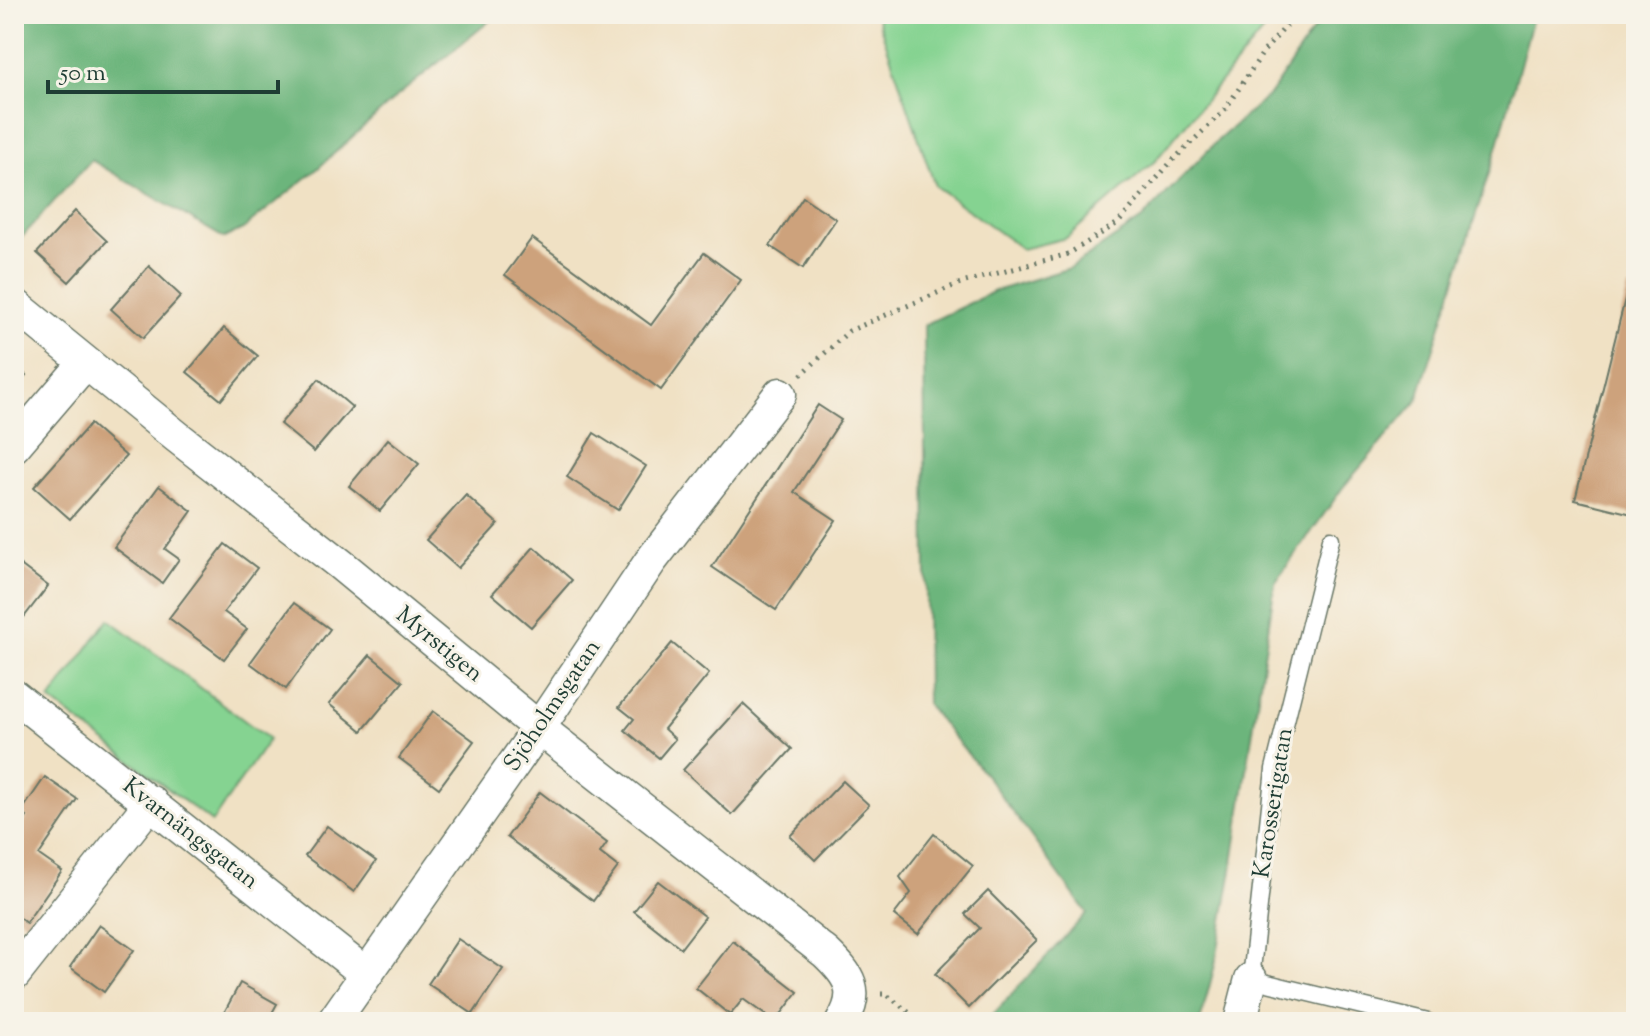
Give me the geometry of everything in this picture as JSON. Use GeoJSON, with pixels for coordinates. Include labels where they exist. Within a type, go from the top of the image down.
{"type":"FeatureCollection","features":[{"type":"Feature","properties":{"kind":"street","name":"Myrstigen"},"geometry":{"type":"LineString","coordinates":[[14,304],[340,564],[539,728],[826,953],[846,972],[847,1007]]}},
{"type":"Feature","properties":{"kind":"street"},"geometry":{"type":"LineString","coordinates":[[14,446],[85,363]]}},
{"type":"Feature","properties":{"kind":"street","name":"Sjöholmsgatan"},"geometry":{"type":"LineString","coordinates":[[333,1022],[539,728],[650,562],[780,394]]}},
{"type":"Feature","properties":{"kind":"street","name":"Kvarnängsgatan"},"geometry":{"type":"LineString","coordinates":[[14,696],[365,973]]}},
{"type":"Feature","properties":{"kind":"street"},"geometry":{"type":"LineString","coordinates":[[14,975],[151,802]]}},
{"type":"Feature","properties":{"kind":"street","name":"Karosserigatan"},"geometry":{"type":"LineString","coordinates":[[1240,1022],[1251,979]]}},
{"type":"Feature","properties":{"kind":"lane","name":"Karosserigatan"},"geometry":{"type":"LineString","coordinates":[[1251,979],[1274,769],[1331,539]]}},
{"type":"Feature","properties":{"kind":"lane"},"geometry":{"type":"LineString","coordinates":[[1251,979],[1428,1022]]}},
{"type":"Feature","properties":{"kind":"path"},"geometry":{"type":"LineString","coordinates":[[780,394],[849,331],[958,284],[1068,254],[1118,223],[1172,161],[1224,111],[1264,51],[1297,14]]}},
{"type":"Feature","properties":{"kind":"path"},"geometry":{"type":"LineString","coordinates":[[847,1007],[886,994],[921,1022]]}},
{"type":"Feature","properties":{"kind":"green space"},"geometry":{"type":"Polygon","coordinates":[[[14,14],[498,14],[243,229],[224,238],[91,160],[14,246],[14,14]]]}},
{"type":"Feature","properties":{"kind":"green space"},"geometry":{"type":"Polygon","coordinates":[[[876,14],[1277,14],[1155,161],[1066,238],[1022,249],[935,186],[876,14]]]}},
{"type":"Feature","properties":{"kind":"green space"},"geometry":{"type":"Polygon","coordinates":[[[1324,14],[1534,14],[1497,148],[1417,401],[1344,486],[1275,583],[1232,870],[1215,965],[1200,1022],[986,1022],[1087,913],[988,778],[927,705],[924,325],[995,291],[1070,268],[1142,219],[1216,142],[1270,94],[1324,14]]]}},
{"type":"Feature","properties":{"kind":"green space"},"geometry":{"type":"Polygon","coordinates":[[[109,619],[269,739],[212,822],[50,700],[109,619]]]}},
{"type":"Feature","properties":{"kind":"building"},"geometry":{"type":"Polygon","coordinates":[[[803,197],[836,219],[803,268],[770,246],[803,197]]]}},
{"type":"Feature","properties":{"kind":"building"},"geometry":{"type":"Polygon","coordinates":[[[75,211],[107,241],[69,282],[37,253],[75,211]]]}},
{"type":"Feature","properties":{"kind":"building"},"geometry":{"type":"Polygon","coordinates":[[[532,238],[651,325],[704,253],[741,280],[661,390],[505,275],[532,238]]]}},
{"type":"Feature","properties":{"kind":"building"},"geometry":{"type":"Polygon","coordinates":[[[149,266],[181,296],[143,338],[111,309],[149,266]]]}},
{"type":"Feature","properties":{"kind":"building"},"geometry":{"type":"Polygon","coordinates":[[[1628,287],[1636,289],[1636,515],[1575,500],[1628,287]]]}},
{"type":"Feature","properties":{"kind":"building"},"geometry":{"type":"Polygon","coordinates":[[[224,328],[258,356],[221,400],[187,372],[224,328]]]}},
{"type":"Feature","properties":{"kind":"building"},"geometry":{"type":"Polygon","coordinates":[[[14,364],[26,375],[14,389],[14,364]]]}},
{"type":"Feature","properties":{"kind":"building"},"geometry":{"type":"Polygon","coordinates":[[[319,379],[352,407],[314,452],[280,424],[319,379]]]}},
{"type":"Feature","properties":{"kind":"building"},"geometry":{"type":"Polygon","coordinates":[[[818,405],[841,420],[794,492],[836,520],[776,610],[712,567],[818,405]]]}},
{"type":"Feature","properties":{"kind":"building"},"geometry":{"type":"Polygon","coordinates":[[[90,424],[126,456],[70,519],[34,487],[90,424]]]}},
{"type":"Feature","properties":{"kind":"building"},"geometry":{"type":"Polygon","coordinates":[[[594,433],[646,466],[618,510],[567,477],[594,433]]]}},
{"type":"Feature","properties":{"kind":"building"},"geometry":{"type":"Polygon","coordinates":[[[388,439],[419,464],[380,511],[349,486],[388,439]]]}},
{"type":"Feature","properties":{"kind":"building"},"geometry":{"type":"Polygon","coordinates":[[[159,486],[192,511],[165,549],[179,559],[162,583],[114,547],[159,486]]]}},
{"type":"Feature","properties":{"kind":"building"},"geometry":{"type":"Polygon","coordinates":[[[466,495],[498,524],[458,568],[426,540],[466,495]]]}},
{"type":"Feature","properties":{"kind":"building"},"geometry":{"type":"Polygon","coordinates":[[[225,544],[257,568],[224,612],[247,629],[224,659],[169,618],[225,544]]]}},
{"type":"Feature","properties":{"kind":"building"},"geometry":{"type":"Polygon","coordinates":[[[534,547],[572,580],[531,627],[492,594],[534,547]]]}},
{"type":"Feature","properties":{"kind":"building"},"geometry":{"type":"Polygon","coordinates":[[[14,560],[48,586],[14,630],[14,560]]]}},
{"type":"Feature","properties":{"kind":"building"},"geometry":{"type":"Polygon","coordinates":[[[294,603],[330,629],[286,689],[250,663],[294,603]]]}},
{"type":"Feature","properties":{"kind":"building"},"geometry":{"type":"Polygon","coordinates":[[[672,643],[709,674],[664,729],[675,739],[659,758],[625,730],[634,719],[619,707],[672,643]]]}},
{"type":"Feature","properties":{"kind":"building"},"geometry":{"type":"Polygon","coordinates":[[[370,655],[403,682],[362,731],[329,704],[370,655]]]}},
{"type":"Feature","properties":{"kind":"building"},"geometry":{"type":"Polygon","coordinates":[[[743,704],[792,749],[732,815],[683,770],[743,704]]]}},
{"type":"Feature","properties":{"kind":"building"},"geometry":{"type":"Polygon","coordinates":[[[433,711],[474,741],[439,788],[399,758],[433,711]]]}},
{"type":"Feature","properties":{"kind":"building"},"geometry":{"type":"Polygon","coordinates":[[[45,777],[77,799],[39,855],[62,871],[26,923],[14,914],[14,836],[27,817],[21,812],[45,777]]]}},
{"type":"Feature","properties":{"kind":"building"},"geometry":{"type":"Polygon","coordinates":[[[843,781],[869,805],[815,860],[790,836],[843,781]]]}},
{"type":"Feature","properties":{"kind":"building"},"geometry":{"type":"Polygon","coordinates":[[[540,792],[607,843],[600,853],[618,867],[593,901],[507,837],[540,792]]]}},
{"type":"Feature","properties":{"kind":"building"},"geometry":{"type":"Polygon","coordinates":[[[327,826],[376,861],[354,892],[305,856],[327,826]]]}},
{"type":"Feature","properties":{"kind":"building"},"geometry":{"type":"Polygon","coordinates":[[[934,834],[973,866],[918,934],[894,915],[911,893],[900,877],[934,834]]]}},
{"type":"Feature","properties":{"kind":"building"},"geometry":{"type":"Polygon","coordinates":[[[658,881],[705,917],[681,948],[634,911],[658,881]]]}},
{"type":"Feature","properties":{"kind":"building"},"geometry":{"type":"Polygon","coordinates":[[[988,891],[1037,940],[969,1008],[935,974],[980,928],[965,914],[988,891]]]}},
{"type":"Feature","properties":{"kind":"building"},"geometry":{"type":"Polygon","coordinates":[[[99,925],[134,950],[104,992],[70,967],[99,925]]]}},
{"type":"Feature","properties":{"kind":"building"},"geometry":{"type":"Polygon","coordinates":[[[458,939],[503,969],[473,1014],[428,984],[458,939]]]}},
{"type":"Feature","properties":{"kind":"building"},"geometry":{"type":"Polygon","coordinates":[[[733,941],[798,992],[775,1022],[743,999],[730,1015],[696,988],[733,941]]]}},
{"type":"Feature","properties":{"kind":"building"},"geometry":{"type":"Polygon","coordinates":[[[240,983],[277,1004],[267,1022],[219,1022],[240,983]]]}}]}
